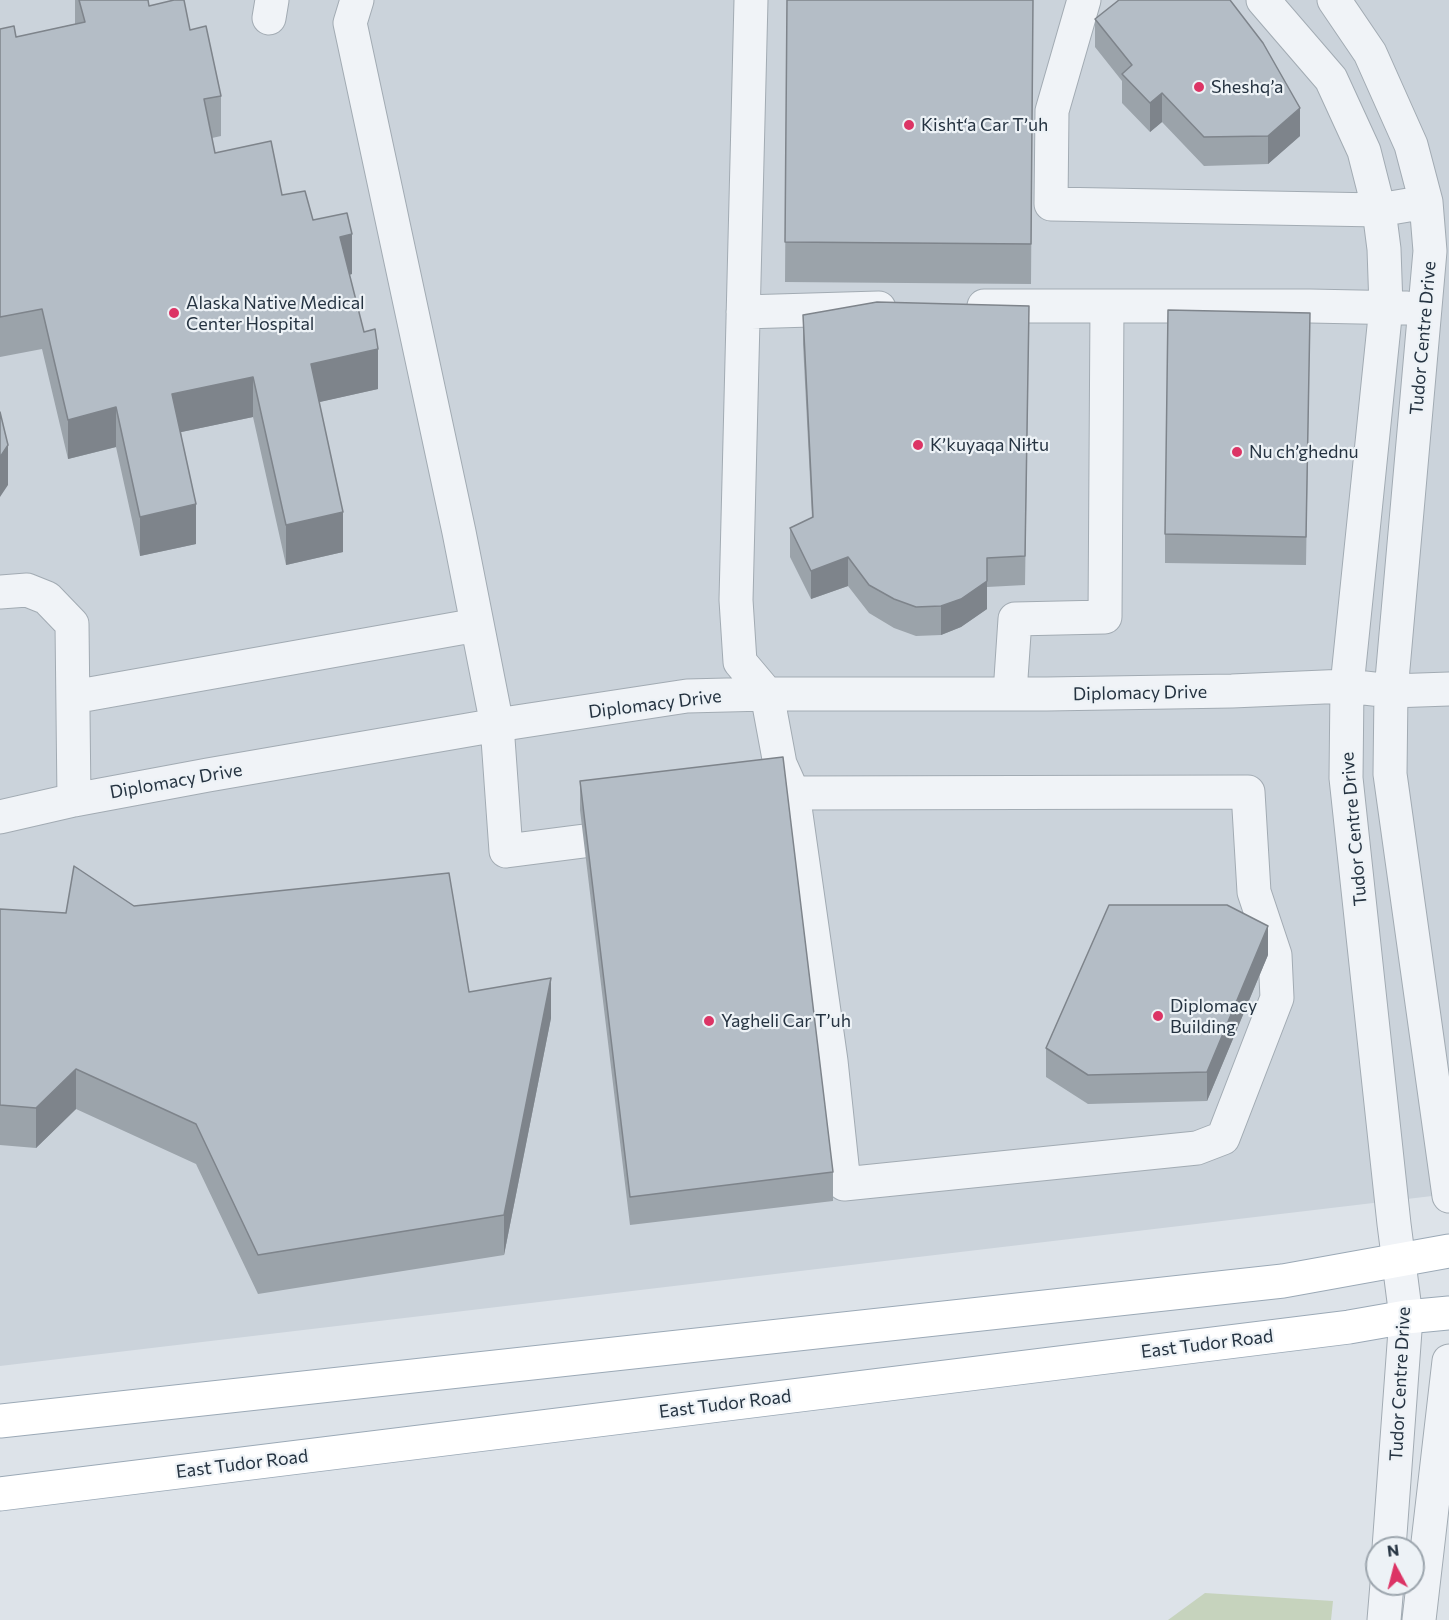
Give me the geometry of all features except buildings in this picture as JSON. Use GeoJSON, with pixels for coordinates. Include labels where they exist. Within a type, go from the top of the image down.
{"type":"FeatureCollection","features":[{"type":"Feature","properties":{"kind":"main road"},"geometry":{"type":"LineString","coordinates":[[0,1420],[1283,1281],[1449,1251]]}},
{"type":"Feature","properties":{"kind":"main road","name":"East Tudor Road"},"geometry":{"type":"LineString","coordinates":[[0,1494],[1269,1337],[1406,1317],[1449,1314]]}},
{"type":"Feature","properties":{"kind":"street"},"geometry":{"type":"LineString","coordinates":[[357,0],[350,23],[497,725],[506,851],[584,841]]}},
{"type":"Feature","properties":{"kind":"street"},"geometry":{"type":"LineString","coordinates":[[751,0],[736,600],[740,662],[767,694],[780,764],[793,793],[831,1062],[844,1184],[1197,1148],[1223,1138],[1277,998],[1275,955],[1254,892],[1248,792],[793,793]]}},
{"type":"Feature","properties":{"kind":"street"},"geometry":{"type":"LineString","coordinates":[[1084,0],[1052,111],[1051,204],[1379,210],[1426,202]]}},
{"type":"Feature","properties":{"kind":"street","name":"Tudor Centre Drive"},"geometry":{"type":"LineString","coordinates":[[1263,0],[1331,79],[1364,151],[1379,210],[1384,249],[1386,307],[1347,686],[1346,778],[1406,1317],[1390,1536]]}},
{"type":"Feature","properties":{"kind":"street","name":"Tudor Centre Drive"},"geometry":{"type":"LineString","coordinates":[[1334,0],[1370,53],[1411,145],[1426,202],[1439,236],[1430,251],[1391,691],[1390,774],[1449,1196]]}},
{"type":"Feature","properties":{"kind":"street"},"geometry":{"type":"LineString","coordinates":[[960,306],[1425,309]]}},
{"type":"Feature","properties":{"kind":"street"},"geometry":{"type":"LineString","coordinates":[[1010,693],[1015,619],[1105,617],[1107,306]]}},
{"type":"Feature","properties":{"kind":"street"},"geometry":{"type":"LineString","coordinates":[[743,312],[902,308]]}},
{"type":"Feature","properties":{"kind":"street"},"geometry":{"type":"LineString","coordinates":[[0,592],[27,590],[47,598],[72,624],[74,800]]}},
{"type":"Feature","properties":{"kind":"street"},"geometry":{"type":"LineString","coordinates":[[73,697],[477,625]]}},
{"type":"Feature","properties":{"kind":"street","name":"Diplomacy Drive"},"geometry":{"type":"LineString","coordinates":[[0,817],[74,800],[208,775],[497,725],[687,696],[1232,691],[1347,686],[1391,691],[1449,689]]}},
{"type":"Feature","properties":{"kind":"street"},"geometry":{"type":"LineString","coordinates":[[1419,1620],[1449,1361]]}},
{"type":"Feature","properties":{"kind":"street"},"geometry":{"type":"LineString","coordinates":[[1384,1620],[1386,1596]]}},
{"type":"Feature","properties":{"kind":"shaded area"},"geometry":{"type":"Polygon","coordinates":[[[0,0],[1449,0],[1449,1194],[0,1366],[0,0]]]}},
{"type":"Feature","properties":{"kind":"green space"},"geometry":{"type":"Polygon","coordinates":[[[1205,1593],[1333,1601],[1331,1620],[1168,1620],[1205,1593]]]}},
{"type":"Feature","properties":{"kind":"place","name":"Sheshq’a"},"geometry":{"type":"Point","coordinates":[1199,87]}},
{"type":"Feature","properties":{"kind":"place","name":"Kisht‘a Car T’uh"},"geometry":{"type":"Point","coordinates":[909,125]}},
{"type":"Feature","properties":{"kind":"place","name":"Alaska Native Medical Center Hospital"},"geometry":{"type":"Point","coordinates":[174,313]}},
{"type":"Feature","properties":{"kind":"place","name":"K’kuyaqa Niłtu"},"geometry":{"type":"Point","coordinates":[918,445]}},
{"type":"Feature","properties":{"kind":"place","name":"Nu ch’ghednu"},"geometry":{"type":"Point","coordinates":[1237,452]}},
{"type":"Feature","properties":{"kind":"place","name":"Diplomacy Building"},"geometry":{"type":"Point","coordinates":[1158,1016]}},
{"type":"Feature","properties":{"kind":"place","name":"Yagheli Car T’uh"},"geometry":{"type":"Point","coordinates":[709,1021]}}]}
